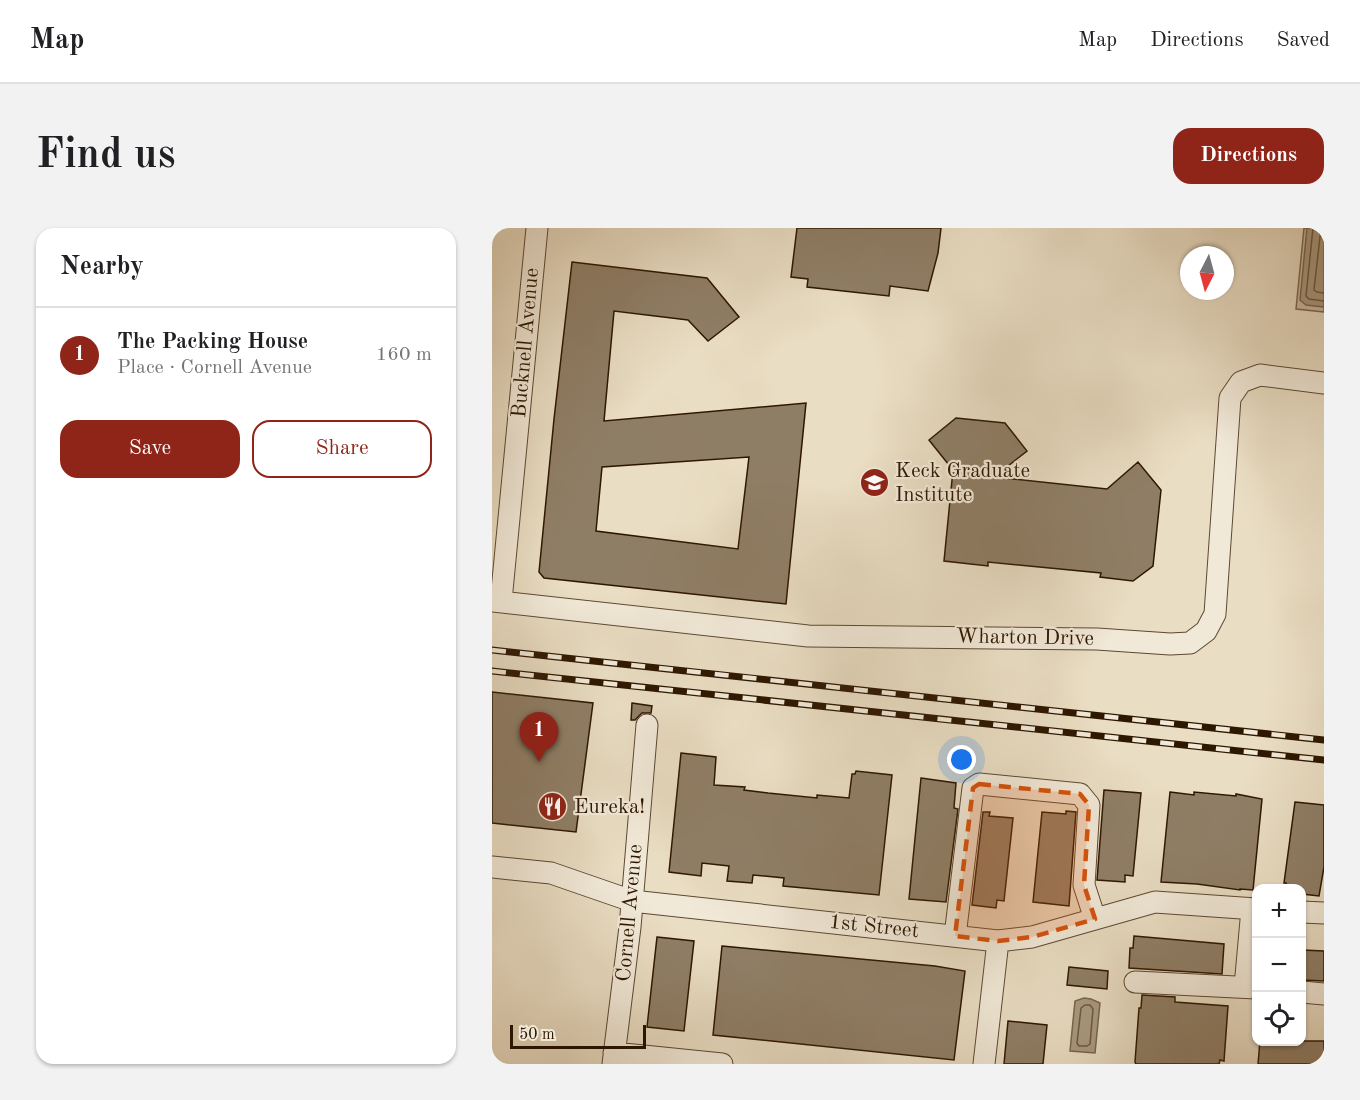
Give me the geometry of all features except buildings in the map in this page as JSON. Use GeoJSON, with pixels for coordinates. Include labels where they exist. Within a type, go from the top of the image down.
{"type":"FeatureCollection","features":[{"type":"Feature","properties":{"kind":"street","name":"Bucknell Avenue"},"geometry":{"type":"LineString","coordinates":[[496,601],[537,228]]}},
{"type":"Feature","properties":{"kind":"street","name":"Wharton Drive"},"geometry":{"type":"LineString","coordinates":[[496,601],[808,636],[1097,639],[1170,644],[1190,643],[1206,631],[1215,614],[1230,398],[1241,382],[1260,375],[1324,383]]}},
{"type":"Feature","properties":{"kind":"street","name":"Cornell Avenue"},"geometry":{"type":"LineString","coordinates":[[614,1058],[630,927],[647,725]]}},
{"type":"Feature","properties":{"kind":"street"},"geometry":{"type":"LineString","coordinates":[[955,936],[974,788],[979,784],[1080,794],[1089,805],[1084,885],[1095,919]]}},
{"type":"Feature","properties":{"kind":"street","name":"1st Street"},"geometry":{"type":"LineString","coordinates":[[492,867],[551,873],[632,901],[998,941],[1032,937],[1155,902],[1252,909]]}},
{"type":"Feature","properties":{"kind":"street"},"geometry":{"type":"LineString","coordinates":[[1306,912],[1324,913]]}},
{"type":"Feature","properties":{"kind":"street"},"geometry":{"type":"LineString","coordinates":[[1135,982],[1251,987],[1253,938]]}},
{"type":"Feature","properties":{"kind":"street"},"geometry":{"type":"LineString","coordinates":[[984,1064],[998,941]]}},
{"type":"Feature","properties":{"kind":"street"},"geometry":{"type":"LineString","coordinates":[[1306,992],[1324,994]]}},
{"type":"Feature","properties":{"kind":"street"},"geometry":{"type":"LineString","coordinates":[[614,1058],[722,1064]]}},
{"type":"Feature","properties":{"kind":"highlighted area"},"geometry":{"type":"Polygon","coordinates":[[[979,784],[1080,794],[1089,805],[1084,885],[1095,919],[1032,937],[998,941],[955,936],[973,788],[979,784]]]}},
{"type":"Feature","properties":{"kind":"shaded area"},"geometry":{"type":"Polygon","coordinates":[[[1304,228],[1324,228],[1324,312],[1296,309],[1304,228]]]}},
{"type":"Feature","properties":{"kind":"water"},"geometry":{"type":"Polygon","coordinates":[[[1307,228],[1324,228],[1324,307],[1306,305],[1300,300],[1307,228]]]}},
{"type":"Feature","properties":{"kind":"water"},"geometry":{"type":"Polygon","coordinates":[[[1084,998],[1100,1003],[1095,1053],[1070,1051],[1075,1001],[1084,998]]]}},
{"type":"Feature","properties":{"kind":"railway"},"geometry":{"type":"LineString","coordinates":[[492,650],[1324,740]]}},
{"type":"Feature","properties":{"kind":"railway"},"geometry":{"type":"LineString","coordinates":[[492,671],[1324,760]]}},
{"type":"Feature","properties":{"kind":"place","name":"Keck Graduate Institute"},"geometry":{"type":"Point","coordinates":[874,483]}},
{"type":"Feature","properties":{"kind":"place","name":"The Packing House"},"geometry":{"type":"Point","coordinates":[539,762]}},
{"type":"Feature","properties":{"kind":"place","name":"Eureka!"},"geometry":{"type":"Point","coordinates":[553,807]}}]}
